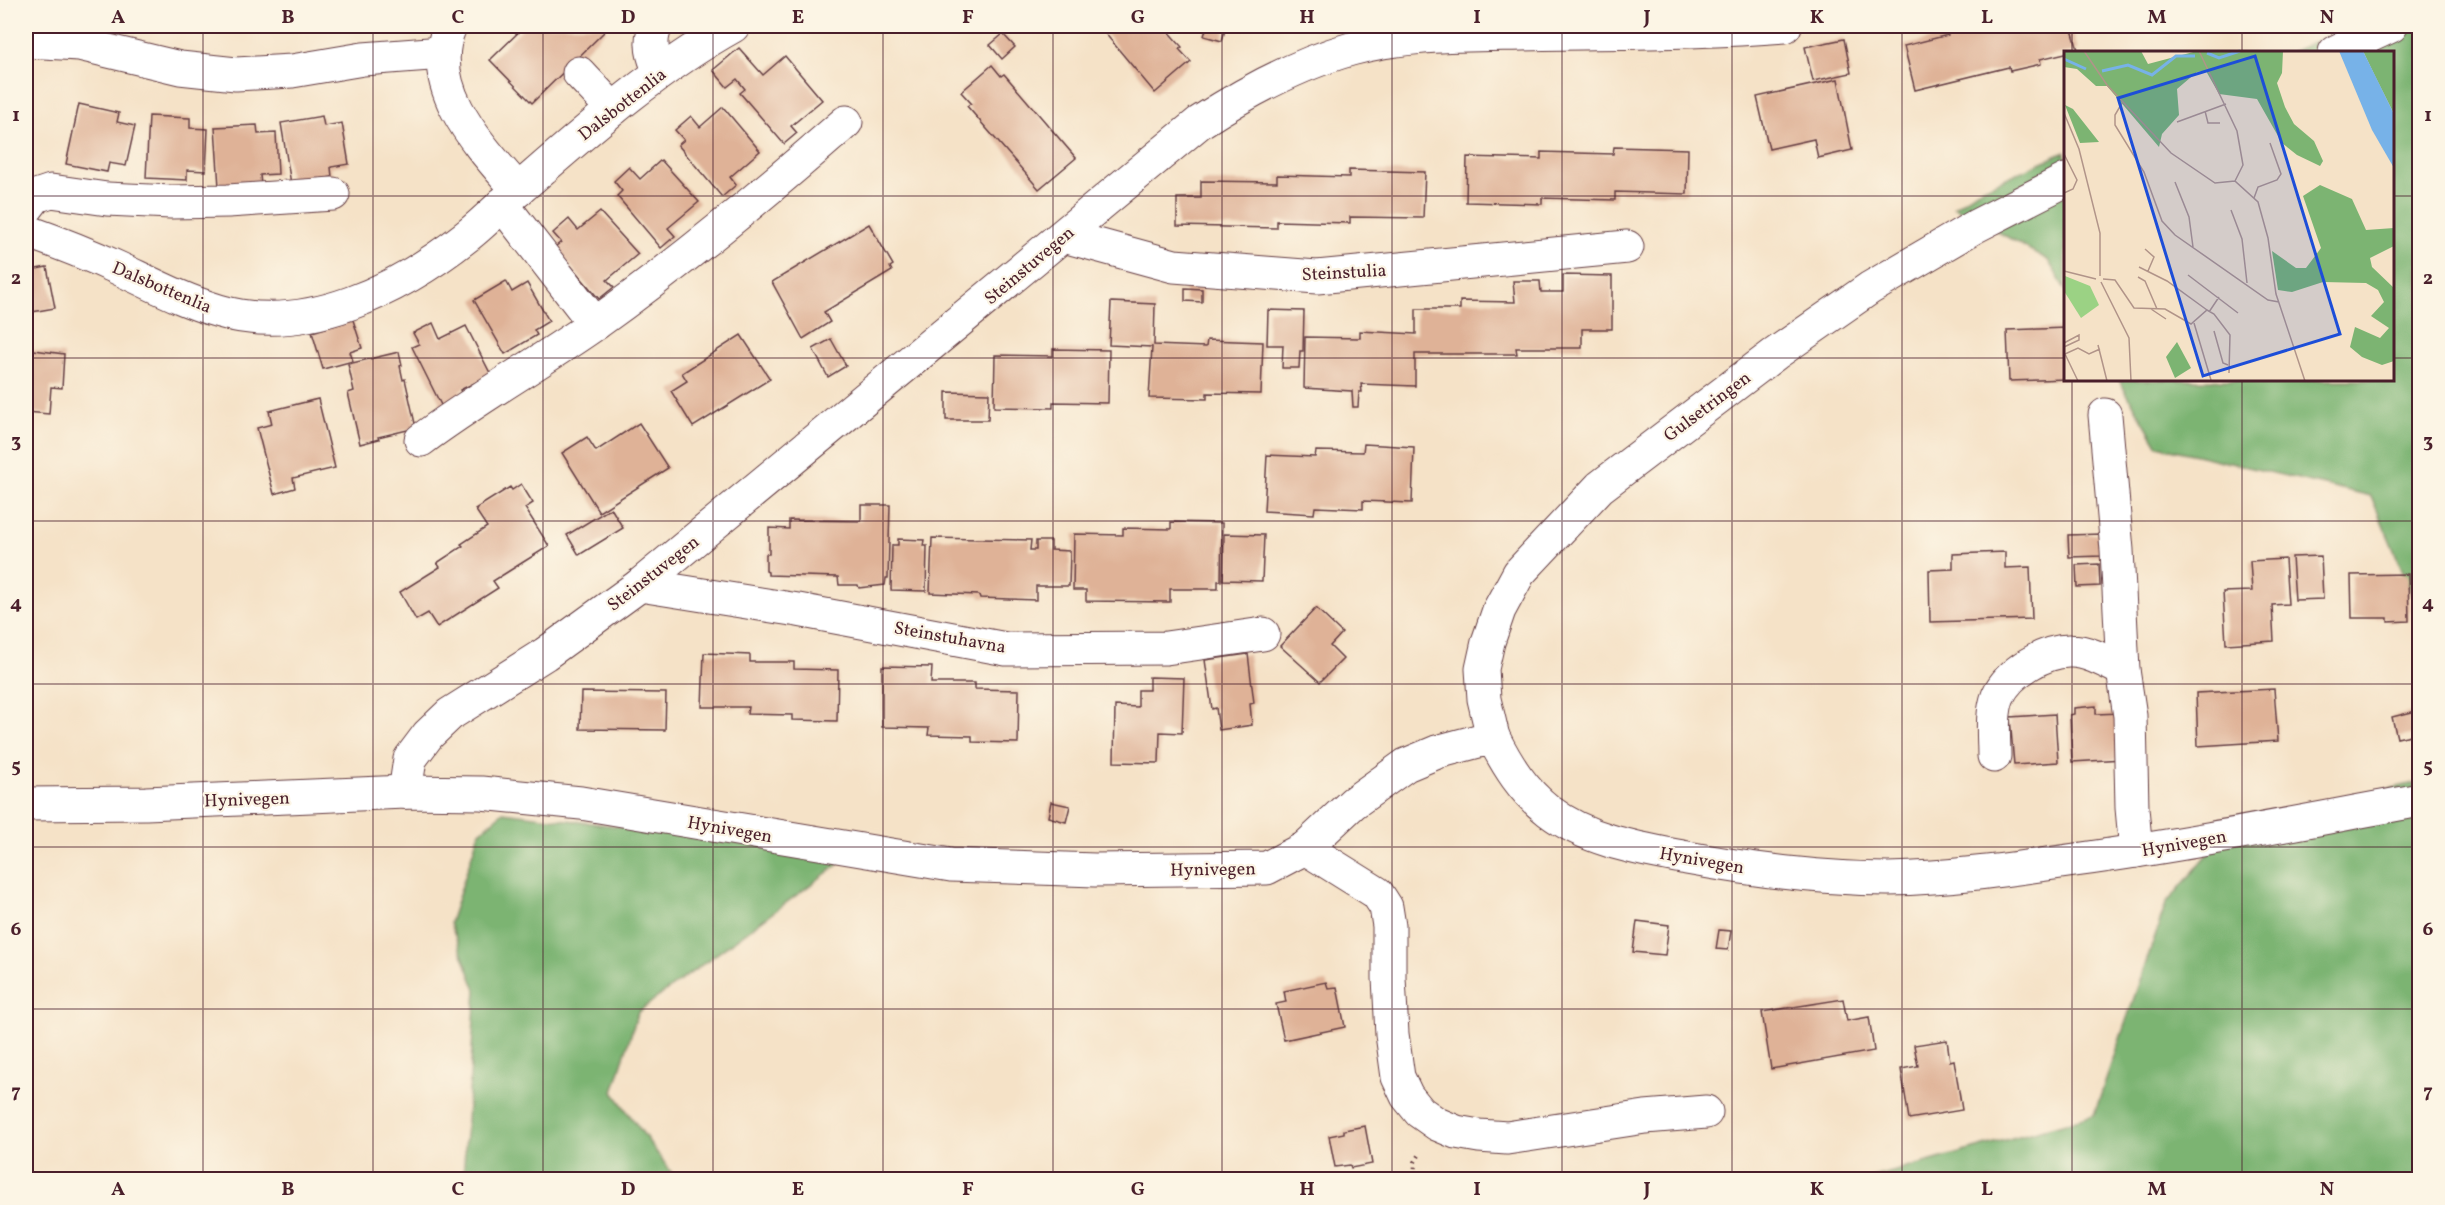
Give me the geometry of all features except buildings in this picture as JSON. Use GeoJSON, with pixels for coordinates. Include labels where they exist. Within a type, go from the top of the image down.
{"type":"FeatureCollection","features":[{"type":"Feature","properties":{"kind":"street"},"geometry":{"type":"LineString","coordinates":[[656,26],[652,42],[653,56],[660,72]]}},
{"type":"Feature","properties":{"kind":"street","name":"Dalsbottenlia"},"geometry":{"type":"LineString","coordinates":[[26,231],[69,247],[178,297],[221,312],[264,318],[315,314],[367,297],[418,269],[458,242],[613,109],[660,72],[733,26]]}},
{"type":"Feature","properties":{"kind":"street","name":"Steinstuvegen"},"geometry":{"type":"LineString","coordinates":[[405,792],[410,759],[428,735],[450,714],[545,654],[640,585],[1200,122],[1240,96],[1350,50],[1399,39],[1448,34],[1712,30],[1785,26]]}},
{"type":"Feature","properties":{"kind":"street"},"geometry":{"type":"LineString","coordinates":[[2337,51],[2391,26]]}},
{"type":"Feature","properties":{"kind":"street"},"geometry":{"type":"LineString","coordinates":[[26,40],[79,44],[180,68],[236,74],[292,71],[363,59],[447,39],[447,83],[457,109],[510,197],[594,324]]}},
{"type":"Feature","properties":{"kind":"street"},"geometry":{"type":"LineString","coordinates":[[579,73],[613,109]]}},
{"type":"Feature","properties":{"kind":"street"},"geometry":{"type":"LineString","coordinates":[[421,440],[449,419],[594,324],[768,190],[846,122]]}},
{"type":"Feature","properties":{"kind":"street","name":"Gulsetringen"},"geometry":{"type":"LineString","coordinates":[[1493,737],[1484,699],[1482,669],[1499,610],[1519,573],[1600,487],[1775,354],[1870,288],[1976,226],[2064,181]]}},
{"type":"Feature","properties":{"kind":"street"},"geometry":{"type":"LineString","coordinates":[[26,210],[36,196],[51,191],[107,199],[171,202],[228,201],[333,194]]}},
{"type":"Feature","properties":{"kind":"street","name":"Steinstulia"},"geometry":{"type":"LineString","coordinates":[[1064,236],[1174,266],[1317,277],[1627,247]]}},
{"type":"Feature","properties":{"kind":"street"},"geometry":{"type":"LineString","coordinates":[[2105,415],[2117,550],[2123,670],[2130,716],[2132,808],[2136,851]]}},
{"type":"Feature","properties":{"kind":"street","name":"Steinstuhavna"},"geometry":{"type":"LineString","coordinates":[[640,585],[798,610],[1006,649],[1166,648],[1263,634]]}},
{"type":"Feature","properties":{"kind":"street"},"geometry":{"type":"LineString","coordinates":[[1994,756],[1994,718],[1998,696],[2012,677],[2025,665],[2046,656],[2070,651],[2097,658],[2123,670]]}},
{"type":"Feature","properties":{"kind":"street","name":"Hynivegen"},"geometry":{"type":"LineString","coordinates":[[26,804],[146,803],[405,792],[481,793],[581,803],[951,865],[1095,870],[1267,868],[1305,848],[1353,803],[1406,765],[1437,752],[1493,737],[1506,764],[1523,787],[1549,810],[1570,824],[1602,838],[1636,848],[1775,872],[1888,879],[1978,874],[2136,851],[2420,800]]}},
{"type":"Feature","properties":{"kind":"street"},"geometry":{"type":"LineString","coordinates":[[1305,848],[1377,893],[1386,908],[1389,926],[1392,1034],[1398,1077],[1407,1096],[1420,1112],[1437,1124],[1456,1132],[1507,1138],[1645,1117],[1706,1112]]}},
{"type":"Feature","properties":{"kind":"green space"},"geometry":{"type":"Polygon","coordinates":[[[2351,26],[2419,26],[2419,609],[2371,496],[2158,446],[2120,381],[2394,381],[2394,51],[2293,51],[2351,26]]]}},
{"type":"Feature","properties":{"kind":"green space"},"geometry":{"type":"Polygon","coordinates":[[[2064,152],[2064,287],[2048,260],[1954,207],[1977,191],[2064,152]]]}},
{"type":"Feature","properties":{"kind":"green space"},"geometry":{"type":"Polygon","coordinates":[[[2419,782],[2419,1179],[1864,1180],[2094,1115],[2166,904],[2232,826],[2419,782]]]}},
{"type":"Feature","properties":{"kind":"green space"},"geometry":{"type":"Polygon","coordinates":[[[503,812],[655,831],[854,847],[836,866],[638,1012],[613,1092],[676,1179],[463,1179],[476,990],[450,923],[479,833],[503,812]]]}}]}
